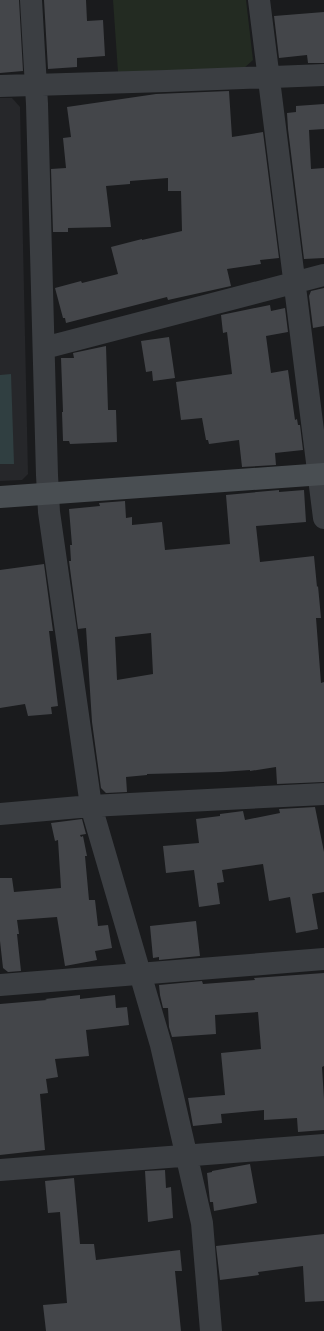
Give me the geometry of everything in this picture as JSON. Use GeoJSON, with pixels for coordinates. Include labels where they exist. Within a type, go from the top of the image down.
{"type":"FeatureCollection","features":[{"type":"Feature","properties":{"kind":"street"},"geometry":{"type":"LineString","coordinates":[[30,0],[36,85],[48,494],[91,806],[161,1045],[202,1223],[211,1331]]}},
{"type":"Feature","properties":{"kind":"street"},"geometry":{"type":"LineString","coordinates":[[259,0],[321,474],[324,518]]}},
{"type":"Feature","properties":{"kind":"street"},"geometry":{"type":"LineString","coordinates":[[0,86],[324,75]]}},
{"type":"Feature","properties":{"kind":"street"},"geometry":{"type":"LineString","coordinates":[[44,348],[324,274]]}},
{"type":"Feature","properties":{"kind":"street"},"geometry":{"type":"LineString","coordinates":[[0,497],[321,474]]}},
{"type":"Feature","properties":{"kind":"street"},"geometry":{"type":"LineString","coordinates":[[0,814],[91,806],[324,794]]}},
{"type":"Feature","properties":{"kind":"street"},"geometry":{"type":"LineString","coordinates":[[0,986],[324,959]]}},
{"type":"Feature","properties":{"kind":"street"},"geometry":{"type":"LineString","coordinates":[[0,1170],[324,1145]]}},
{"type":"Feature","properties":{"kind":"shaded area"},"geometry":{"type":"Polygon","coordinates":[[[113,0],[246,0],[253,60],[244,68],[118,72],[113,0]]]}},
{"type":"Feature","properties":{"kind":"shaded area"},"geometry":{"type":"Polygon","coordinates":[[[0,98],[12,98],[20,107],[28,474],[22,480],[0,481],[0,98]]]}},
{"type":"Feature","properties":{"kind":"shaded area"},"geometry":{"type":"Polygon","coordinates":[[[11,374],[14,464],[0,464],[0,375],[11,374]]]}},
{"type":"Feature","properties":{"kind":"building"},"geometry":{"type":"Polygon","coordinates":[[[0,0],[19,0],[23,71],[0,73],[0,0]]]}},
{"type":"Feature","properties":{"kind":"building"},"geometry":{"type":"Polygon","coordinates":[[[44,0],[86,0],[87,21],[103,20],[105,56],[77,58],[77,67],[48,69],[44,0]]]}},
{"type":"Feature","properties":{"kind":"building"},"geometry":{"type":"Polygon","coordinates":[[[324,12],[324,63],[308,63],[307,55],[279,58],[274,16],[324,12]]]}},
{"type":"Feature","properties":{"kind":"building"},"geometry":{"type":"Polygon","coordinates":[[[229,91],[232,137],[263,132],[279,258],[260,260],[261,264],[227,269],[231,286],[168,300],[167,297],[66,323],[65,318],[63,318],[55,288],[118,274],[111,247],[182,231],[181,191],[168,191],[168,178],[130,181],[130,184],[106,186],[111,227],[68,228],[68,232],[53,232],[51,169],[66,168],[63,138],[71,137],[67,107],[156,94],[229,91]]]}},
{"type":"Feature","properties":{"kind":"building"},"geometry":{"type":"Polygon","coordinates":[[[324,104],[324,129],[309,130],[311,169],[324,168],[324,258],[304,259],[287,113],[296,112],[296,106],[324,104]]]}},
{"type":"Feature","properties":{"kind":"building"},"geometry":{"type":"Polygon","coordinates":[[[324,288],[324,326],[313,328],[309,296],[311,291],[324,288]]]}},
{"type":"Feature","properties":{"kind":"building"},"geometry":{"type":"Polygon","coordinates":[[[270,305],[271,311],[285,308],[288,332],[266,336],[271,373],[288,370],[295,420],[297,419],[298,425],[300,425],[303,450],[275,453],[276,465],[242,467],[239,440],[209,444],[208,440],[206,440],[202,418],[181,420],[176,382],[232,374],[227,332],[223,333],[221,315],[270,305]]]}},
{"type":"Feature","properties":{"kind":"building"},"geometry":{"type":"Polygon","coordinates":[[[169,337],[175,378],[153,381],[152,371],[146,372],[141,341],[169,337]]]}},
{"type":"Feature","properties":{"kind":"building"},"geometry":{"type":"Polygon","coordinates":[[[106,346],[108,410],[116,410],[117,442],[70,444],[69,441],[63,441],[61,358],[74,358],[73,353],[106,346]]]}},
{"type":"Feature","properties":{"kind":"building"},"geometry":{"type":"Polygon","coordinates":[[[279,490],[279,492],[304,490],[306,522],[256,526],[260,562],[314,556],[321,618],[316,618],[321,683],[324,682],[324,782],[277,784],[276,767],[250,771],[147,774],[126,777],[127,792],[106,793],[101,788],[92,722],[86,628],[78,629],[69,561],[71,561],[70,545],[72,545],[69,509],[100,506],[99,503],[125,501],[126,518],[132,517],[132,525],[162,522],[165,550],[230,544],[226,495],[279,490]],[[151,633],[115,637],[117,680],[153,674],[151,633]]]}},
{"type":"Feature","properties":{"kind":"building"},"geometry":{"type":"Polygon","coordinates":[[[44,564],[53,631],[49,631],[58,706],[51,707],[52,714],[28,716],[25,704],[0,708],[0,570],[44,564]]]}},
{"type":"Feature","properties":{"kind":"building"},"geometry":{"type":"Polygon","coordinates":[[[315,807],[324,852],[324,892],[312,894],[318,929],[296,933],[290,897],[269,901],[263,864],[222,870],[224,882],[217,883],[220,904],[199,907],[194,870],[166,873],[163,846],[199,843],[196,819],[243,811],[245,820],[280,813],[279,809],[315,807]]]}},
{"type":"Feature","properties":{"kind":"building"},"geometry":{"type":"Polygon","coordinates":[[[82,819],[86,834],[80,835],[81,837],[83,836],[87,856],[85,856],[89,900],[95,900],[98,926],[108,925],[112,948],[95,951],[97,960],[65,966],[57,917],[17,920],[21,971],[8,972],[3,968],[0,941],[0,878],[12,878],[14,892],[61,888],[58,840],[55,841],[51,823],[82,819]]]}},
{"type":"Feature","properties":{"kind":"building"},"geometry":{"type":"Polygon","coordinates":[[[196,921],[200,956],[159,960],[159,957],[153,958],[150,926],[196,921]]]}},
{"type":"Feature","properties":{"kind":"building"},"geometry":{"type":"Polygon","coordinates":[[[324,973],[324,1066],[322,1067],[324,1130],[298,1132],[297,1118],[264,1120],[264,1110],[221,1114],[222,1123],[193,1126],[188,1098],[225,1095],[221,1053],[261,1049],[258,1012],[215,1015],[216,1034],[172,1037],[169,1027],[168,1008],[163,1008],[159,985],[202,981],[203,984],[255,980],[254,978],[324,973]]]}},
{"type":"Feature","properties":{"kind":"building"},"geometry":{"type":"Polygon","coordinates":[[[80,995],[80,999],[115,995],[116,1008],[127,1007],[129,1025],[86,1030],[89,1056],[55,1059],[58,1077],[46,1079],[48,1093],[40,1094],[45,1150],[0,1155],[0,1004],[47,1000],[45,999],[80,995]]]}},
{"type":"Feature","properties":{"kind":"building"},"geometry":{"type":"Polygon","coordinates":[[[250,1164],[257,1203],[214,1211],[213,1202],[210,1202],[207,1173],[250,1164]]]}},
{"type":"Feature","properties":{"kind":"building"},"geometry":{"type":"Polygon","coordinates":[[[165,1170],[166,1188],[171,1187],[173,1218],[148,1222],[145,1171],[165,1170]]]}},
{"type":"Feature","properties":{"kind":"building"},"geometry":{"type":"Polygon","coordinates":[[[74,1178],[80,1244],[94,1244],[96,1260],[180,1250],[182,1271],[175,1271],[181,1331],[46,1331],[43,1305],[67,1303],[60,1212],[48,1213],[45,1181],[74,1178]]]}},
{"type":"Feature","properties":{"kind":"building"},"geometry":{"type":"Polygon","coordinates":[[[324,1234],[324,1301],[305,1302],[303,1266],[258,1272],[259,1275],[220,1280],[216,1246],[324,1234]]]}}]}
